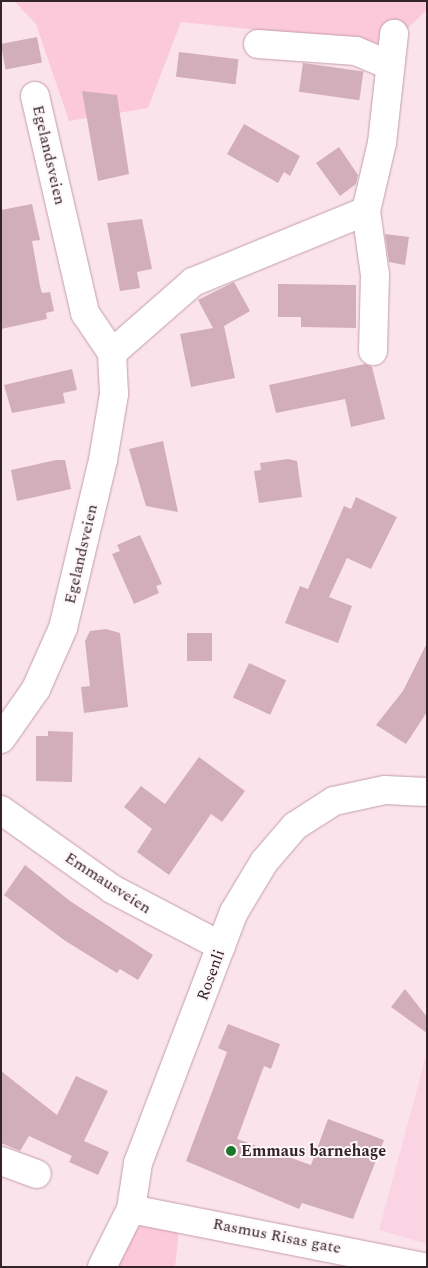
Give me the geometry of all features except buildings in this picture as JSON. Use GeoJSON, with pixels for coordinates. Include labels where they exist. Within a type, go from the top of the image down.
{"type":"FeatureCollection","features":[{"type":"Feature","properties":{"kind":"street"},"geometry":{"type":"LineString","coordinates":[[373,351],[375,275],[366,211],[382,143],[389,65],[394,34]]}},
{"type":"Feature","properties":{"kind":"street"},"geometry":{"type":"LineString","coordinates":[[258,44],[356,50],[389,65]]}},
{"type":"Feature","properties":{"kind":"street","name":"Egelandsveien"},"geometry":{"type":"LineString","coordinates":[[1,739],[36,689],[64,628],[103,460],[114,394],[112,353],[85,313],[35,96]]}},
{"type":"Feature","properties":{"kind":"street"},"geometry":{"type":"LineString","coordinates":[[112,353],[193,282],[366,211]]}},
{"type":"Feature","properties":{"kind":"street","name":"Rosenli"},"geometry":{"type":"LineString","coordinates":[[102,1267],[131,1209],[138,1163],[234,912],[264,862],[295,826],[318,808],[352,794],[427,792]]}},
{"type":"Feature","properties":{"kind":"street","name":"Emmausveien"},"geometry":{"type":"LineString","coordinates":[[1,810],[112,889],[221,946]]}},
{"type":"Feature","properties":{"kind":"street"},"geometry":{"type":"LineString","coordinates":[[1,1161],[37,1174]]}},
{"type":"Feature","properties":{"kind":"street","name":"Rasmus Risas gate"},"geometry":{"type":"LineString","coordinates":[[131,1209],[356,1259],[414,1266]]}},
{"type":"Feature","properties":{"kind":"shaded area"},"geometry":{"type":"Polygon","coordinates":[[[14,1],[427,1],[427,10],[391,44],[181,22],[148,108],[69,121],[36,24],[14,1]]]}},
{"type":"Feature","properties":{"kind":"shaded area"},"geometry":{"type":"Polygon","coordinates":[[[427,1052],[427,1244],[379,1230],[427,1052]]]}},
{"type":"Feature","properties":{"kind":"shaded area"},"geometry":{"type":"Polygon","coordinates":[[[136,1226],[179,1231],[175,1267],[115,1267],[136,1226]]]}},
{"type":"Feature","properties":{"kind":"place","name":"Emmaus barnehage"},"geometry":{"type":"Point","coordinates":[231,1151]}}]}
